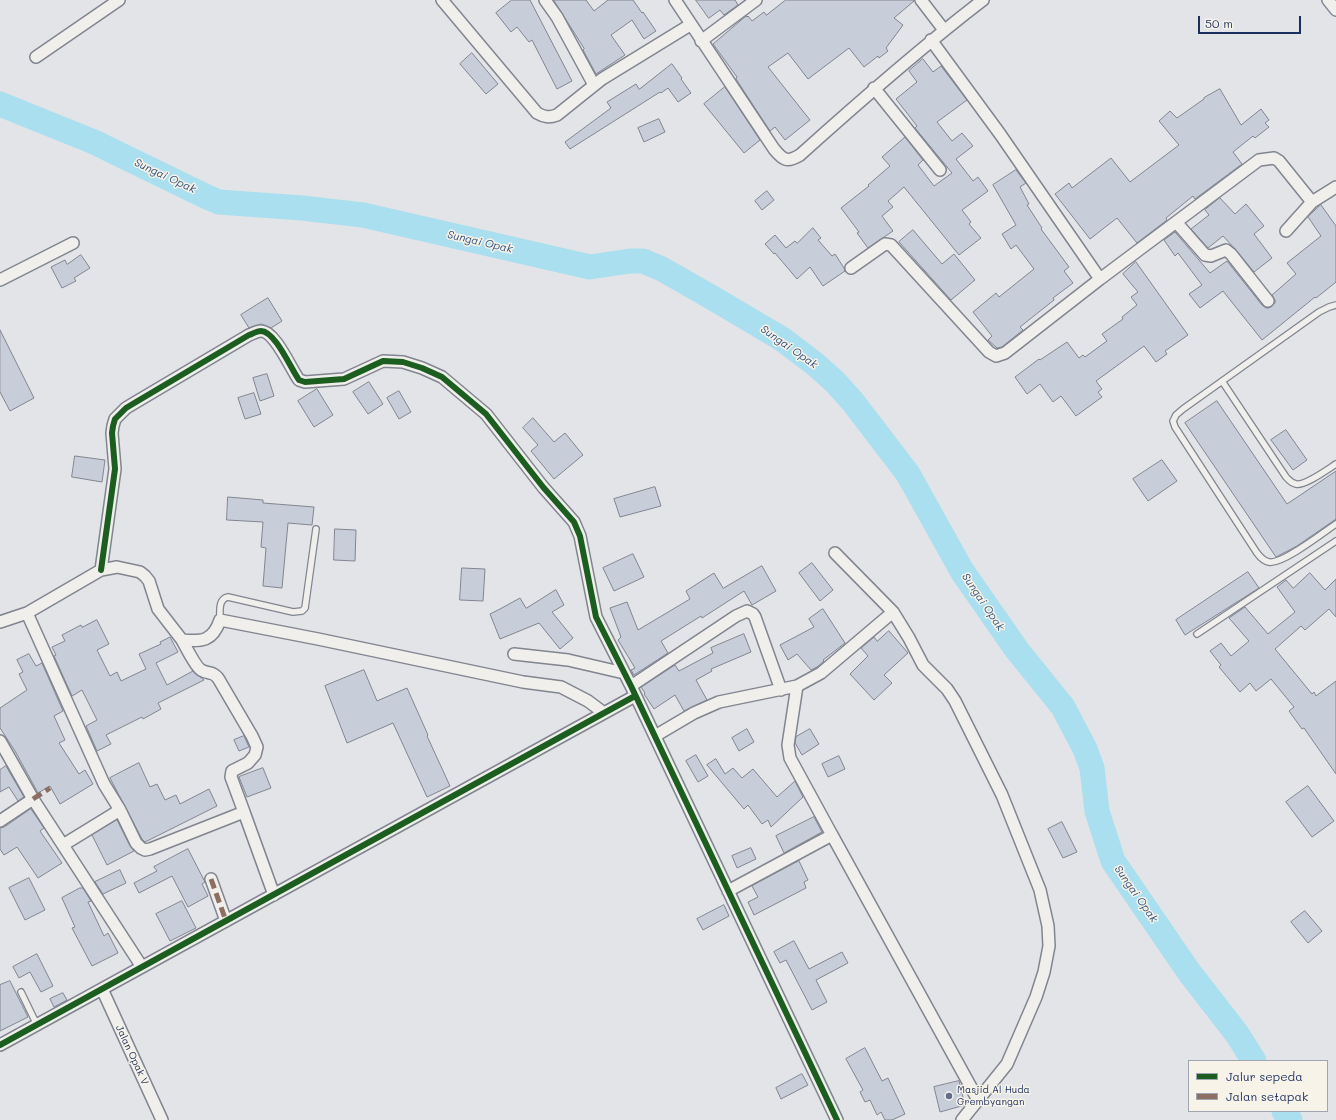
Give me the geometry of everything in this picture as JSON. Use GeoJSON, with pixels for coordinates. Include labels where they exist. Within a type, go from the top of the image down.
{"type":"FeatureCollection","features":[{"type":"Feature","properties":{"kind":"street"},"geometry":{"type":"LineString","coordinates":[[36,57],[119,0]]}},
{"type":"Feature","properties":{"kind":"street"},"geometry":{"type":"LineString","coordinates":[[442,0],[537,113],[543,117],[557,115],[594,85],[690,25]]}},
{"type":"Feature","properties":{"kind":"street"},"geometry":{"type":"LineString","coordinates":[[545,0],[557,17],[594,85]]}},
{"type":"Feature","properties":{"kind":"street"},"geometry":{"type":"LineString","coordinates":[[675,0],[690,25],[774,149],[785,160],[792,160],[800,155],[874,88],[931,40],[983,0]]}},
{"type":"Feature","properties":{"kind":"street"},"geometry":{"type":"LineString","coordinates":[[701,41],[756,0]]}},
{"type":"Feature","properties":{"kind":"street"},"geometry":{"type":"LineString","coordinates":[[921,0],[944,30]]}},
{"type":"Feature","properties":{"kind":"street"},"geometry":{"type":"LineString","coordinates":[[1328,0],[1336,10]]}},
{"type":"Feature","properties":{"kind":"street"},"geometry":{"type":"LineString","coordinates":[[931,40],[1000,134],[1100,279]]}},
{"type":"Feature","properties":{"kind":"street"},"geometry":{"type":"LineString","coordinates":[[874,88],[940,170]]}},
{"type":"Feature","properties":{"kind":"street"},"geometry":{"type":"LineString","coordinates":[[851,268],[885,244],[891,245],[989,352],[996,356],[1005,353],[1100,279],[1260,160],[1274,158],[1279,161],[1312,202]]}},
{"type":"Feature","properties":{"kind":"street"},"geometry":{"type":"LineString","coordinates":[[1286,231],[1312,202],[1336,187]]}},
{"type":"Feature","properties":{"kind":"street"},"geometry":{"type":"LineString","coordinates":[[1176,222],[1204,255],[1211,256],[1226,250],[1231,254],[1268,301]]}},
{"type":"Feature","properties":{"kind":"street"},"geometry":{"type":"LineString","coordinates":[[0,280],[73,243]]}},
{"type":"Feature","properties":{"kind":"street"},"geometry":{"type":"LineString","coordinates":[[101,570],[115,469],[112,433],[115,419],[126,408],[249,335],[261,331],[267,333],[272,338],[299,380],[305,382],[344,379],[383,361],[403,362],[422,368],[442,377],[486,414],[543,488],[574,522],[580,536],[596,617],[655,736],[837,1120]]}},
{"type":"Feature","properties":{"kind":"street"},"geometry":{"type":"LineString","coordinates":[[835,553],[909,638],[923,665],[948,688],[1005,802],[1040,890],[1048,926],[1049,946],[1044,972],[1036,997],[1007,1064],[962,1120]]}},
{"type":"Feature","properties":{"kind":"street"},"geometry":{"type":"LineString","coordinates":[[0,622],[27,613],[101,570],[117,567],[140,572],[145,576],[149,581],[158,609],[182,640],[200,669],[213,673],[218,678],[257,747],[255,755],[248,763],[232,771],[231,777],[274,895]]}},
{"type":"Feature","properties":{"kind":"street"},"geometry":{"type":"LineString","coordinates":[[0,1045],[604,713],[736,616],[747,611],[753,614],[781,690]]}},
{"type":"Feature","properties":{"kind":"street"},"geometry":{"type":"LineString","coordinates":[[27,613],[104,784],[140,848],[145,850],[150,849],[244,812]]}},
{"type":"Feature","properties":{"kind":"street"},"geometry":{"type":"LineString","coordinates":[[655,736],[694,713],[719,702],[797,686],[821,673],[890,615]]}},
{"type":"Feature","properties":{"kind":"street"},"geometry":{"type":"LineString","coordinates":[[182,640],[199,642],[211,636],[217,630],[220,620],[523,682],[561,688],[588,701],[604,713]]}},
{"type":"Feature","properties":{"kind":"street"},"geometry":{"type":"LineString","coordinates":[[514,654],[568,660],[624,673]]}},
{"type":"Feature","properties":{"kind":"street"},"geometry":{"type":"LineString","coordinates":[[797,686],[788,745],[790,758],[978,1100]]}},
{"type":"Feature","properties":{"kind":"street"},"geometry":{"type":"LineString","coordinates":[[0,741],[34,799],[142,967]]}},
{"type":"Feature","properties":{"kind":"street"},"geometry":{"type":"LineString","coordinates":[[0,821],[34,799]]}},
{"type":"Feature","properties":{"kind":"street"},"geometry":{"type":"LineString","coordinates":[[63,845],[120,810]]}},
{"type":"Feature","properties":{"kind":"street"},"geometry":{"type":"LineString","coordinates":[[728,891],[832,835]]}},
{"type":"Feature","properties":{"kind":"street"},"geometry":{"type":"LineString","coordinates":[[211,879],[226,921]]}},
{"type":"Feature","properties":{"kind":"street","name":"Jalan Opak V"},"geometry":{"type":"LineString","coordinates":[[102,990],[162,1120]]}},
{"type":"Feature","properties":{"kind":"lane"},"geometry":{"type":"LineString","coordinates":[[1336,305],[1319,312],[1183,409],[1173,420],[1175,427],[1257,553],[1263,559],[1270,562],[1278,562],[1336,524]]}},
{"type":"Feature","properties":{"kind":"lane"},"geometry":{"type":"LineString","coordinates":[[1222,381],[1291,482],[1297,485],[1304,483],[1336,464]]}},
{"type":"Feature","properties":{"kind":"lane"},"geometry":{"type":"LineString","coordinates":[[220,620],[221,602],[223,599],[228,597],[293,612],[302,611],[305,608],[316,529]]}},
{"type":"Feature","properties":{"kind":"lane"},"geometry":{"type":"LineString","coordinates":[[1197,634],[1336,541]]}},
{"type":"Feature","properties":{"kind":"lane"},"geometry":{"type":"LineString","coordinates":[[21,992],[37,1025]]}},
{"type":"Feature","properties":{"kind":"building"},"geometry":{"type":"Polygon","coordinates":[[[512,0],[530,0],[572,81],[557,89],[532,40],[529,42],[517,27],[511,32],[496,13],[512,0]]]}},
{"type":"Feature","properties":{"kind":"building"},"geometry":{"type":"Polygon","coordinates":[[[554,0],[586,0],[594,11],[608,0],[633,0],[656,31],[644,39],[632,20],[611,35],[625,55],[596,74],[583,50],[584,49],[554,0]]]}},
{"type":"Feature","properties":{"kind":"building"},"geometry":{"type":"Polygon","coordinates":[[[696,0],[735,0],[738,5],[724,15],[720,10],[709,18],[696,0]]]}},
{"type":"Feature","properties":{"kind":"building"},"geometry":{"type":"Polygon","coordinates":[[[786,0],[914,1],[894,18],[903,25],[886,48],[888,51],[879,58],[878,56],[864,67],[849,48],[808,79],[788,53],[768,67],[810,120],[785,140],[775,127],[770,131],[736,79],[737,77],[713,44],[746,16],[748,16],[752,21],[764,12],[766,15],[786,0]]]}},
{"type":"Feature","properties":{"kind":"building"},"geometry":{"type":"Polygon","coordinates":[[[472,53],[498,84],[486,94],[460,64],[472,53]]]}},
{"type":"Feature","properties":{"kind":"building"},"geometry":{"type":"Polygon","coordinates":[[[923,59],[933,72],[941,66],[967,100],[937,122],[952,141],[962,133],[973,146],[956,159],[973,181],[978,177],[988,191],[962,210],[971,222],[969,224],[981,238],[959,255],[904,187],[888,201],[893,207],[882,216],[893,231],[868,248],[857,233],[859,232],[841,208],[869,186],[868,185],[890,166],[882,157],[905,137],[923,160],[918,165],[934,186],[952,173],[915,128],[917,126],[896,99],[917,82],[909,71],[923,59]]]}},
{"type":"Feature","properties":{"kind":"building"},"geometry":{"type":"Polygon","coordinates":[[[672,64],[691,93],[678,102],[668,88],[570,149],[565,142],[611,108],[607,102],[636,84],[639,89],[672,64]]]}},
{"type":"Feature","properties":{"kind":"building"},"geometry":{"type":"Polygon","coordinates":[[[725,87],[760,140],[744,153],[704,104],[725,87]]]}},
{"type":"Feature","properties":{"kind":"building"},"geometry":{"type":"Polygon","coordinates":[[[1220,89],[1241,125],[1261,109],[1269,120],[1265,123],[1269,127],[1255,138],[1253,136],[1233,152],[1242,164],[1195,199],[1193,196],[1166,218],[1167,220],[1137,243],[1117,218],[1090,239],[1055,194],[1069,183],[1072,188],[1111,158],[1130,182],[1179,145],[1159,121],[1170,111],[1177,118],[1204,98],[1220,89]]]}},
{"type":"Feature","properties":{"kind":"building"},"geometry":{"type":"Polygon","coordinates":[[[659,119],[665,132],[644,142],[638,128],[659,119]]]}},
{"type":"Feature","properties":{"kind":"building"},"geometry":{"type":"Polygon","coordinates":[[[1016,170],[1026,183],[1020,187],[1029,204],[1027,205],[1042,228],[1041,229],[1069,267],[1064,271],[1073,283],[1053,298],[1054,300],[1020,327],[1023,330],[1002,347],[997,348],[988,340],[992,336],[973,312],[996,293],[999,297],[1034,269],[1016,245],[1011,249],[1002,234],[1016,225],[993,185],[1016,170]]]}},
{"type":"Feature","properties":{"kind":"building"},"geometry":{"type":"Polygon","coordinates":[[[767,191],[774,200],[762,210],[755,201],[767,191]]]}},
{"type":"Feature","properties":{"kind":"building"},"geometry":{"type":"Polygon","coordinates":[[[1220,198],[1235,214],[1246,204],[1264,226],[1254,234],[1272,258],[1254,272],[1223,236],[1208,248],[1191,229],[1209,215],[1205,210],[1220,198]]]}},
{"type":"Feature","properties":{"kind":"building"},"geometry":{"type":"Polygon","coordinates":[[[1321,205],[1336,226],[1336,282],[1262,340],[1223,291],[1200,308],[1189,294],[1202,285],[1178,253],[1175,256],[1164,240],[1175,232],[1210,273],[1227,261],[1262,305],[1269,308],[1275,303],[1272,295],[1296,274],[1287,263],[1321,236],[1308,217],[1321,205]]]}},
{"type":"Feature","properties":{"kind":"building"},"geometry":{"type":"Polygon","coordinates":[[[813,228],[821,238],[818,240],[832,256],[835,254],[845,271],[823,286],[810,267],[797,279],[775,253],[774,254],[765,244],[775,235],[786,248],[795,241],[797,243],[813,228]]]}},
{"type":"Feature","properties":{"kind":"building"},"geometry":{"type":"Polygon","coordinates":[[[913,230],[942,264],[954,254],[975,280],[951,300],[899,242],[913,230]]]}},
{"type":"Feature","properties":{"kind":"building"},"geometry":{"type":"Polygon","coordinates":[[[81,255],[90,268],[74,278],[76,281],[62,288],[51,267],[65,260],[67,264],[81,255]]]}},
{"type":"Feature","properties":{"kind":"building"},"geometry":{"type":"Polygon","coordinates":[[[1136,262],[1188,335],[1165,351],[1167,354],[1156,362],[1144,346],[1096,381],[1102,389],[1098,392],[1102,397],[1076,416],[1061,396],[1053,402],[1040,384],[1027,394],[1015,377],[1039,359],[1040,360],[1067,342],[1079,358],[1083,355],[1085,357],[1107,341],[1102,334],[1123,319],[1122,317],[1137,305],[1131,297],[1138,292],[1123,274],[1136,262]]]}},
{"type":"Feature","properties":{"kind":"building"},"geometry":{"type":"Polygon","coordinates":[[[268,298],[282,321],[271,328],[261,324],[249,328],[241,315],[268,298]]]}},
{"type":"Feature","properties":{"kind":"building"},"geometry":{"type":"Polygon","coordinates":[[[0,330],[34,398],[10,411],[0,392],[0,330]]]}},
{"type":"Feature","properties":{"kind":"building"},"geometry":{"type":"Polygon","coordinates":[[[267,374],[274,396],[260,401],[253,378],[267,374]]]}},
{"type":"Feature","properties":{"kind":"building"},"geometry":{"type":"Polygon","coordinates":[[[369,382],[383,404],[368,414],[353,392],[369,382]]]}},
{"type":"Feature","properties":{"kind":"building"},"geometry":{"type":"Polygon","coordinates":[[[317,389],[333,415],[314,427],[298,401],[317,389]]]}},
{"type":"Feature","properties":{"kind":"building"},"geometry":{"type":"Polygon","coordinates":[[[399,391],[411,412],[399,419],[387,398],[399,391]]]}},
{"type":"Feature","properties":{"kind":"building"},"geometry":{"type":"Polygon","coordinates":[[[254,393],[261,414],[245,419],[238,398],[254,393]]]}},
{"type":"Feature","properties":{"kind":"building"},"geometry":{"type":"Polygon","coordinates":[[[1217,401],[1287,504],[1336,471],[1336,519],[1297,546],[1276,557],[1185,423],[1217,401]]]}},
{"type":"Feature","properties":{"kind":"building"},"geometry":{"type":"Polygon","coordinates":[[[533,418],[554,442],[565,433],[583,455],[554,479],[531,451],[538,445],[523,428],[533,418]]]}},
{"type":"Feature","properties":{"kind":"building"},"geometry":{"type":"Polygon","coordinates":[[[1286,430],[1307,460],[1293,470],[1271,440],[1286,430]]]}},
{"type":"Feature","properties":{"kind":"building"},"geometry":{"type":"Polygon","coordinates":[[[75,456],[105,460],[102,482],[72,477],[75,456]]]}},
{"type":"Feature","properties":{"kind":"building"},"geometry":{"type":"Polygon","coordinates":[[[1162,460],[1177,481],[1148,501],[1133,479],[1162,460]]]}},
{"type":"Feature","properties":{"kind":"building"},"geometry":{"type":"Polygon","coordinates":[[[655,487],[661,506],[620,517],[614,499],[655,487]]]}},
{"type":"Feature","properties":{"kind":"building"},"geometry":{"type":"Polygon","coordinates":[[[228,497],[263,500],[263,503],[314,507],[312,525],[288,523],[282,588],[263,586],[266,548],[261,547],[263,522],[227,520],[228,497]]]}},
{"type":"Feature","properties":{"kind":"building"},"geometry":{"type":"Polygon","coordinates":[[[335,529],[356,530],[355,561],[334,560],[335,529]]]}},
{"type":"Feature","properties":{"kind":"building"},"geometry":{"type":"Polygon","coordinates":[[[633,554],[644,577],[614,591],[603,568],[633,554]]]}},
{"type":"Feature","properties":{"kind":"building"},"geometry":{"type":"Polygon","coordinates":[[[812,563],[833,590],[820,601],[799,573],[812,563]]]}},
{"type":"Feature","properties":{"kind":"building"},"geometry":{"type":"Polygon","coordinates":[[[762,566],[776,591],[752,605],[744,591],[702,618],[701,616],[661,641],[668,653],[634,675],[631,670],[635,668],[618,640],[621,637],[610,608],[627,602],[638,630],[690,599],[686,591],[714,573],[723,588],[762,566]]]}},
{"type":"Feature","properties":{"kind":"building"},"geometry":{"type":"Polygon","coordinates":[[[462,568],[485,569],[483,601],[460,600],[462,568]]]}},
{"type":"Feature","properties":{"kind":"building"},"geometry":{"type":"Polygon","coordinates":[[[1248,572],[1259,588],[1185,635],[1176,620],[1248,572]]]}},
{"type":"Feature","properties":{"kind":"building"},"geometry":{"type":"Polygon","coordinates":[[[1310,573],[1325,590],[1336,579],[1336,617],[1329,609],[1305,630],[1301,626],[1275,649],[1312,694],[1314,692],[1316,696],[1336,681],[1336,774],[1304,728],[1302,729],[1289,711],[1294,707],[1271,679],[1256,691],[1250,683],[1240,692],[1219,667],[1221,665],[1210,651],[1221,643],[1231,656],[1249,641],[1229,618],[1245,607],[1268,634],[1295,612],[1277,587],[1286,580],[1293,588],[1310,573]]]}},
{"type":"Feature","properties":{"kind":"building"},"geometry":{"type":"Polygon","coordinates":[[[556,590],[564,605],[552,612],[573,638],[560,649],[539,623],[500,639],[490,614],[520,598],[526,608],[556,590]]]}},
{"type":"Feature","properties":{"kind":"building"},"geometry":{"type":"Polygon","coordinates":[[[823,609],[845,643],[823,660],[824,661],[817,667],[811,670],[797,654],[788,660],[780,645],[814,627],[809,619],[823,609]]]}},
{"type":"Feature","properties":{"kind":"building"},"geometry":{"type":"Polygon","coordinates":[[[97,620],[109,644],[97,650],[110,676],[117,672],[121,681],[146,669],[139,654],[161,644],[160,642],[170,637],[178,652],[156,663],[167,685],[193,671],[204,680],[158,703],[161,709],[143,719],[142,717],[106,735],[111,744],[97,751],[86,726],[97,720],[82,690],[72,696],[54,656],[56,655],[52,647],[65,641],[62,635],[81,625],[82,627],[97,620]]]}},
{"type":"Feature","properties":{"kind":"building"},"geometry":{"type":"Polygon","coordinates":[[[889,631],[908,653],[884,675],[892,683],[874,700],[850,674],[868,656],[861,648],[874,637],[877,641],[889,631]]]}},
{"type":"Feature","properties":{"kind":"building"},"geometry":{"type":"Polygon","coordinates":[[[744,634],[751,652],[711,669],[712,671],[696,680],[707,700],[684,711],[675,695],[654,709],[641,687],[675,665],[679,671],[713,653],[711,648],[744,634]]]}},
{"type":"Feature","properties":{"kind":"building"},"geometry":{"type":"Polygon","coordinates":[[[29,654],[36,666],[42,663],[63,711],[54,716],[65,740],[59,743],[79,774],[85,770],[93,784],[60,804],[50,786],[38,793],[15,751],[0,728],[0,708],[27,690],[19,674],[23,672],[17,660],[29,654]]]}},
{"type":"Feature","properties":{"kind":"building"},"geometry":{"type":"Polygon","coordinates":[[[364,670],[377,701],[407,688],[450,786],[427,797],[393,723],[347,743],[325,686],[364,670]]]}},
{"type":"Feature","properties":{"kind":"building"},"geometry":{"type":"Polygon","coordinates":[[[747,729],[754,742],[739,751],[732,738],[747,729]]]}},
{"type":"Feature","properties":{"kind":"building"},"geometry":{"type":"Polygon","coordinates":[[[810,729],[819,744],[802,755],[795,743],[796,737],[810,729]]]}},
{"type":"Feature","properties":{"kind":"building"},"geometry":{"type":"Polygon","coordinates":[[[244,736],[249,747],[239,751],[234,740],[244,736]]]}},
{"type":"Feature","properties":{"kind":"building"},"geometry":{"type":"Polygon","coordinates":[[[696,755],[708,776],[698,782],[686,761],[696,755]]]}},
{"type":"Feature","properties":{"kind":"building"},"geometry":{"type":"Polygon","coordinates":[[[839,756],[845,769],[828,777],[822,764],[839,756]]]}},
{"type":"Feature","properties":{"kind":"building"},"geometry":{"type":"Polygon","coordinates":[[[716,759],[725,774],[733,768],[742,778],[753,769],[777,797],[795,781],[803,797],[771,827],[768,820],[762,824],[748,805],[744,809],[707,765],[716,759]]]}},
{"type":"Feature","properties":{"kind":"building"},"geometry":{"type":"Polygon","coordinates":[[[139,763],[150,787],[157,784],[165,800],[176,795],[180,804],[209,789],[217,806],[145,842],[110,778],[139,763]]]}},
{"type":"Feature","properties":{"kind":"building"},"geometry":{"type":"Polygon","coordinates":[[[6,766],[24,797],[18,801],[9,787],[0,792],[0,770],[6,766]]]}},
{"type":"Feature","properties":{"kind":"building"},"geometry":{"type":"Polygon","coordinates":[[[263,768],[271,788],[247,797],[239,777],[263,768]]]}},
{"type":"Feature","properties":{"kind":"building"},"geometry":{"type":"Polygon","coordinates":[[[1308,786],[1334,821],[1312,837],[1286,802],[1308,786]]]}},
{"type":"Feature","properties":{"kind":"building"},"geometry":{"type":"Polygon","coordinates":[[[31,809],[44,828],[40,831],[62,863],[38,878],[17,847],[4,855],[0,849],[0,828],[4,827],[31,809]]]}},
{"type":"Feature","properties":{"kind":"building"},"geometry":{"type":"Polygon","coordinates":[[[814,817],[822,832],[784,853],[776,836],[814,817]]]}},
{"type":"Feature","properties":{"kind":"building"},"geometry":{"type":"Polygon","coordinates":[[[117,820],[134,851],[107,865],[92,835],[117,820]]]}},
{"type":"Feature","properties":{"kind":"building"},"geometry":{"type":"Polygon","coordinates":[[[1062,822],[1077,852],[1063,858],[1048,829],[1062,822]]]}},
{"type":"Feature","properties":{"kind":"building"},"geometry":{"type":"Polygon","coordinates":[[[751,848],[756,859],[737,868],[732,856],[751,848]]]}},
{"type":"Feature","properties":{"kind":"building"},"geometry":{"type":"Polygon","coordinates":[[[188,849],[205,882],[202,884],[208,896],[188,907],[172,876],[139,893],[134,883],[157,871],[154,867],[188,849]]]}},
{"type":"Feature","properties":{"kind":"building"},"geometry":{"type":"Polygon","coordinates":[[[799,861],[808,880],[804,882],[806,888],[754,915],[748,902],[758,897],[752,886],[799,861]]]}},
{"type":"Feature","properties":{"kind":"building"},"geometry":{"type":"Polygon","coordinates":[[[120,870],[126,883],[103,894],[95,882],[120,870]]]}},
{"type":"Feature","properties":{"kind":"building"},"geometry":{"type":"Polygon","coordinates":[[[29,878],[45,910],[25,920],[9,888],[29,878]]]}},
{"type":"Feature","properties":{"kind":"building"},"geometry":{"type":"Polygon","coordinates":[[[80,888],[83,888],[91,901],[88,902],[104,936],[108,933],[118,953],[92,966],[72,928],[75,927],[62,898],[80,888]]]}},
{"type":"Feature","properties":{"kind":"building"},"geometry":{"type":"Polygon","coordinates":[[[182,901],[196,928],[170,941],[156,914],[182,901]]]}},
{"type":"Feature","properties":{"kind":"building"},"geometry":{"type":"Polygon","coordinates":[[[724,905],[729,916],[703,930],[697,919],[724,905]]]}},
{"type":"Feature","properties":{"kind":"building"},"geometry":{"type":"Polygon","coordinates":[[[1305,911],[1322,931],[1308,943],[1291,922],[1305,911]]]}},
{"type":"Feature","properties":{"kind":"building"},"geometry":{"type":"Polygon","coordinates":[[[794,941],[809,969],[842,952],[848,963],[816,980],[827,1002],[812,1010],[786,960],[780,963],[774,952],[794,941]]]}},
{"type":"Feature","properties":{"kind":"building"},"geometry":{"type":"Polygon","coordinates":[[[37,954],[53,986],[41,992],[30,972],[19,978],[13,967],[37,954]]]}},
{"type":"Feature","properties":{"kind":"building"},"geometry":{"type":"Polygon","coordinates":[[[10,981],[28,1017],[0,1031],[0,985],[10,981]]]}},
{"type":"Feature","properties":{"kind":"building"},"geometry":{"type":"Polygon","coordinates":[[[63,993],[67,1000],[54,1007],[50,999],[63,993]]]}},
{"type":"Feature","properties":{"kind":"building"},"geometry":{"type":"Polygon","coordinates":[[[865,1048],[882,1081],[888,1078],[905,1114],[892,1120],[885,1120],[881,1112],[877,1115],[870,1100],[865,1102],[860,1092],[863,1090],[846,1059],[865,1048]]]}},
{"type":"Feature","properties":{"kind":"building"},"geometry":{"type":"Polygon","coordinates":[[[802,1074],[808,1085],[781,1099],[776,1088],[802,1074]]]}},
{"type":"Feature","properties":{"kind":"building","name":"Masjid Al Huda Grembyangan"},"geometry":{"type":"Polygon","coordinates":[[[959,1081],[965,1105],[940,1112],[934,1087],[959,1081]]]}},
{"type":"Feature","properties":{"kind":"waterway","name":"Sungai Opak"},"geometry":{"type":"LineString","coordinates":[[0,104],[94,142],[219,202],[302,208],[363,215],[590,267],[630,261],[643,261],[662,269],[782,339],[815,364],[835,382],[853,402],[908,474],[962,571],[1017,650],[1063,707],[1085,749],[1092,768],[1097,811],[1113,861],[1189,972],[1237,1034],[1253,1060]]}},
{"type":"Feature","properties":{"kind":"waterway","name":"Sungai Opak"},"geometry":{"type":"LineString","coordinates":[[1285,1112],[1290,1120]]}},
{"type":"Feature","properties":{"kind":"marked path"},"geometry":{"type":"LineString","coordinates":[[33,799],[50,788]]}},
{"type":"Feature","properties":{"kind":"marked path"},"geometry":{"type":"LineString","coordinates":[[211,879],[226,921]]}},
{"type":"Feature","properties":{"kind":"cycle path"},"geometry":{"type":"LineString","coordinates":[[101,570],[115,469],[112,433],[115,419],[126,408],[249,335],[261,331],[272,337],[299,380],[305,382],[344,379],[383,361],[403,362],[422,368],[442,377],[486,414],[543,487],[574,522],[580,536],[596,617],[631,686],[837,1120]]}},
{"type":"Feature","properties":{"kind":"cycle path"},"geometry":{"type":"LineString","coordinates":[[0,1045],[635,696]]}},
{"type":"Feature","properties":{"kind":"place","name":"Masjid Al Huda Grembyangan"},"geometry":{"type":"Point","coordinates":[949,1096]}}]}
